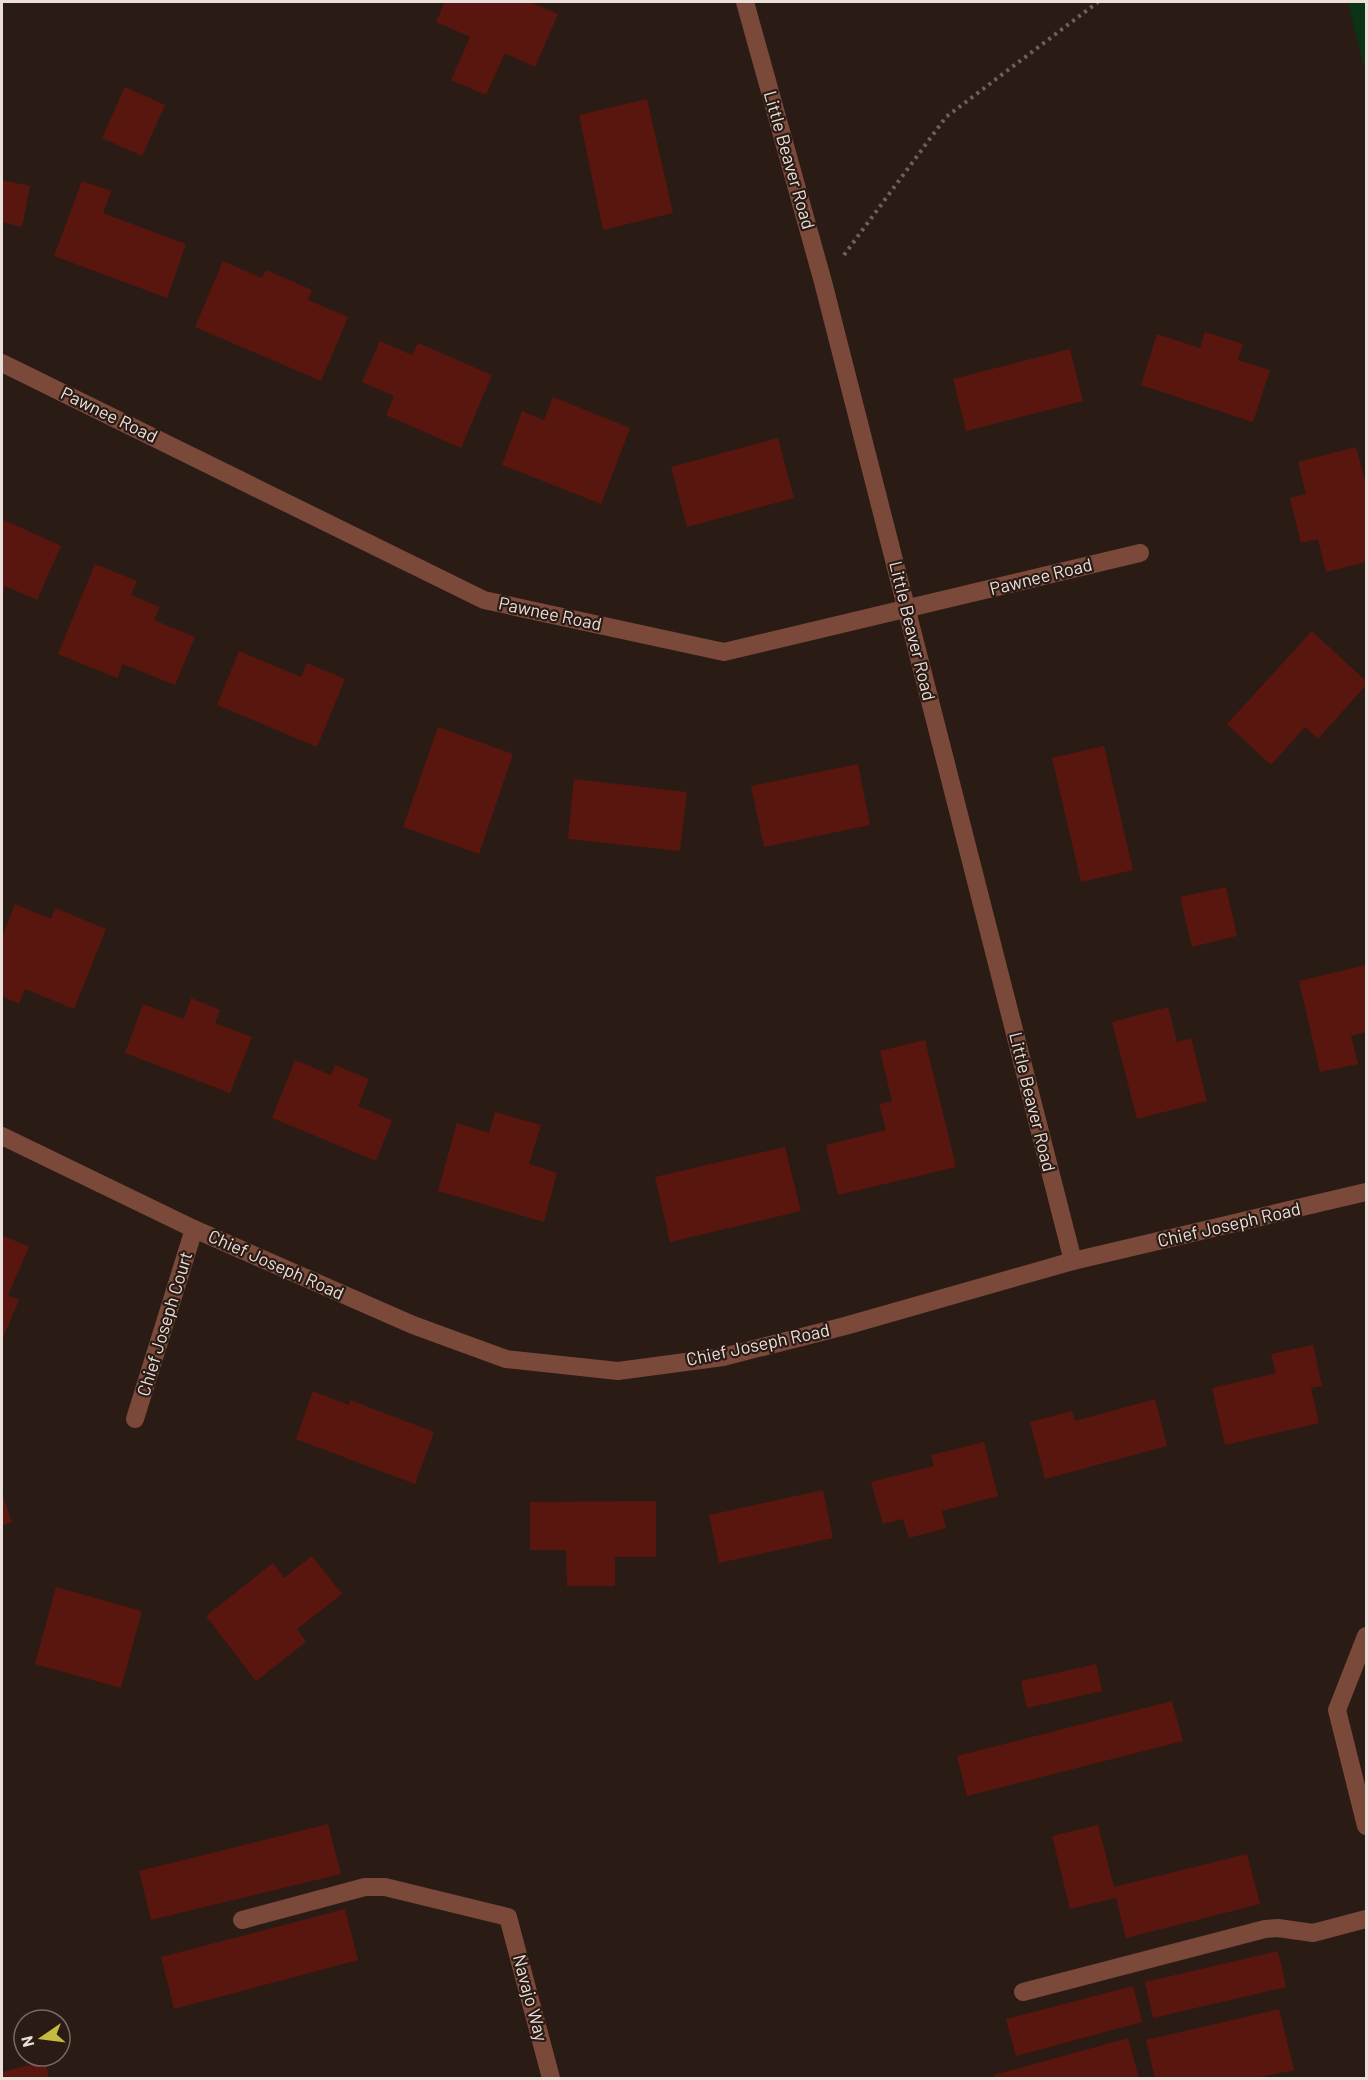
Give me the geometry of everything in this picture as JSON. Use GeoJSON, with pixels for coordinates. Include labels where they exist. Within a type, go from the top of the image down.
{"type":"FeatureCollection","features":[{"type":"Feature","properties":{"kind":"street","name":"Little Beaver Road"},"geometry":{"type":"LineString","coordinates":[[745,2],[823,282],[1073,1261]]}},
{"type":"Feature","properties":{"kind":"street","name":"Pawnee Road"},"geometry":{"type":"LineString","coordinates":[[2,363],[484,600],[724,652],[1140,553]]}},
{"type":"Feature","properties":{"kind":"street","name":"Chief Joseph Road"},"geometry":{"type":"LineString","coordinates":[[2,1136],[194,1228],[413,1325],[506,1359],[618,1371],[723,1357],[845,1326],[1073,1261],[1366,1192]]}},
{"type":"Feature","properties":{"kind":"street","name":"Chief Joseph Court"},"geometry":{"type":"LineString","coordinates":[[135,1419],[194,1228]]}},
{"type":"Feature","properties":{"kind":"street"},"geometry":{"type":"LineString","coordinates":[[1366,1636],[1337,1710],[1366,1826]]}},
{"type":"Feature","properties":{"kind":"street","name":"Navajo Way"},"geometry":{"type":"LineString","coordinates":[[242,1920],[365,1887],[384,1887],[508,1917],[551,2079]]}},
{"type":"Feature","properties":{"kind":"street"},"geometry":{"type":"LineString","coordinates":[[1023,1992],[1265,1929],[1278,1928],[1313,1933],[1366,1919]]}},
{"type":"Feature","properties":{"kind":"path"},"geometry":{"type":"LineString","coordinates":[[823,282],[946,117],[1098,2]]}},
{"type":"Feature","properties":{"kind":"green space"},"geometry":{"type":"Polygon","coordinates":[[[1348,2],[1366,2],[1366,75],[1348,2]]]}},
{"type":"Feature","properties":{"kind":"building"},"geometry":{"type":"Polygon","coordinates":[[[445,2],[530,2],[558,14],[535,67],[505,53],[486,95],[451,80],[470,37],[436,22],[445,2]]]}},
{"type":"Feature","properties":{"kind":"building"},"geometry":{"type":"Polygon","coordinates":[[[125,87],[165,105],[142,156],[102,138],[125,87]]]}},
{"type":"Feature","properties":{"kind":"building"},"geometry":{"type":"Polygon","coordinates":[[[647,99],[673,213],[603,230],[579,115],[647,99]]]}},
{"type":"Feature","properties":{"kind":"building"},"geometry":{"type":"Polygon","coordinates":[[[2,180],[30,186],[22,227],[2,222],[2,180]]]}},
{"type":"Feature","properties":{"kind":"building"},"geometry":{"type":"Polygon","coordinates":[[[82,181],[111,191],[103,213],[186,244],[167,298],[54,256],[82,181]]]}},
{"type":"Feature","properties":{"kind":"building"},"geometry":{"type":"Polygon","coordinates":[[[223,261],[262,278],[266,270],[312,290],[308,300],[348,317],[321,381],[195,327],[223,261]]]}},
{"type":"Feature","properties":{"kind":"building"},"geometry":{"type":"Polygon","coordinates":[[[1205,332],[1243,344],[1238,360],[1270,370],[1253,422],[1141,385],[1157,334],[1200,348],[1205,332]]]}},
{"type":"Feature","properties":{"kind":"building"},"geometry":{"type":"Polygon","coordinates":[[[380,341],[412,355],[418,343],[492,375],[461,448],[386,415],[394,396],[362,382],[380,341]]]}},
{"type":"Feature","properties":{"kind":"building"},"geometry":{"type":"Polygon","coordinates":[[[1070,349],[1083,401],[966,431],[953,379],[1070,349]]]}},
{"type":"Feature","properties":{"kind":"building"},"geometry":{"type":"Polygon","coordinates":[[[553,397],[630,428],[601,504],[502,465],[522,411],[544,420],[553,397]]]}},
{"type":"Feature","properties":{"kind":"building"},"geometry":{"type":"Polygon","coordinates":[[[778,438],[794,498],[687,527],[671,467],[778,438]]]}},
{"type":"Feature","properties":{"kind":"building"},"geometry":{"type":"Polygon","coordinates":[[[1356,447],[1366,481],[1366,562],[1326,572],[1318,539],[1301,543],[1290,498],[1306,494],[1298,462],[1356,447]]]}},
{"type":"Feature","properties":{"kind":"building"},"geometry":{"type":"Polygon","coordinates":[[[2,519],[61,546],[37,600],[5,586],[2,594],[2,519]]]}},
{"type":"Feature","properties":{"kind":"building"},"geometry":{"type":"Polygon","coordinates":[[[95,564],[137,581],[131,595],[160,607],[154,620],[195,637],[175,685],[123,664],[117,678],[58,654],[95,564]]]}},
{"type":"Feature","properties":{"kind":"building"},"geometry":{"type":"Polygon","coordinates":[[[1312,631],[1366,681],[1366,685],[1318,739],[1305,727],[1271,765],[1227,724],[1312,631]]]}},
{"type":"Feature","properties":{"kind":"building"},"geometry":{"type":"Polygon","coordinates":[[[239,651],[301,677],[307,663],[345,679],[317,747],[217,705],[239,651]]]}},
{"type":"Feature","properties":{"kind":"building"},"geometry":{"type":"Polygon","coordinates":[[[438,727],[513,754],[479,854],[403,827],[438,727]]]}},
{"type":"Feature","properties":{"kind":"building"},"geometry":{"type":"Polygon","coordinates":[[[1104,746],[1133,870],[1081,882],[1052,758],[1104,746]]]}},
{"type":"Feature","properties":{"kind":"building"},"geometry":{"type":"Polygon","coordinates":[[[858,764],[870,825],[764,847],[751,786],[858,764]]]}},
{"type":"Feature","properties":{"kind":"building"},"geometry":{"type":"Polygon","coordinates":[[[574,779],[687,792],[680,851],[568,839],[574,779]]]}},
{"type":"Feature","properties":{"kind":"building"},"geometry":{"type":"Polygon","coordinates":[[[1226,887],[1237,936],[1192,947],[1180,897],[1226,887]]]}},
{"type":"Feature","properties":{"kind":"building"},"geometry":{"type":"Polygon","coordinates":[[[15,904],[51,919],[55,908],[106,929],[74,1009],[25,989],[19,1004],[2,996],[2,937],[15,904]]]}},
{"type":"Feature","properties":{"kind":"building"},"geometry":{"type":"Polygon","coordinates":[[[1366,965],[1366,1032],[1351,1036],[1358,1064],[1320,1072],[1299,981],[1366,965]]]}},
{"type":"Feature","properties":{"kind":"building"},"geometry":{"type":"Polygon","coordinates":[[[191,998],[220,1010],[215,1023],[252,1037],[230,1093],[125,1053],[143,1004],[184,1019],[191,998]]]}},
{"type":"Feature","properties":{"kind":"building"},"geometry":{"type":"Polygon","coordinates":[[[1168,1007],[1177,1042],[1191,1038],[1207,1101],[1137,1119],[1112,1022],[1168,1007]]]}},
{"type":"Feature","properties":{"kind":"building"},"geometry":{"type":"Polygon","coordinates":[[[925,1040],[956,1167],[838,1195],[826,1145],[886,1130],[879,1104],[892,1101],[880,1051],[925,1040]]]}},
{"type":"Feature","properties":{"kind":"building"},"geometry":{"type":"Polygon","coordinates":[[[295,1060],[331,1075],[335,1065],[369,1079],[358,1106],[392,1120],[376,1161],[272,1118],[295,1060]]]}},
{"type":"Feature","properties":{"kind":"building"},"geometry":{"type":"Polygon","coordinates":[[[495,1112],[541,1125],[529,1164],[557,1173],[544,1222],[438,1191],[457,1123],[489,1133],[495,1112]]]}},
{"type":"Feature","properties":{"kind":"building"},"geometry":{"type":"Polygon","coordinates":[[[785,1147],[801,1211],[670,1242],[655,1177],[785,1147]]]}},
{"type":"Feature","properties":{"kind":"building"},"geometry":{"type":"Polygon","coordinates":[[[2,1235],[29,1247],[8,1295],[19,1300],[2,1340],[2,1235]]]}},
{"type":"Feature","properties":{"kind":"building"},"geometry":{"type":"Polygon","coordinates":[[[1313,1345],[1322,1386],[1311,1388],[1319,1423],[1225,1445],[1212,1388],[1276,1373],[1271,1354],[1313,1345]]]}},
{"type":"Feature","properties":{"kind":"building"},"geometry":{"type":"Polygon","coordinates":[[[313,1391],[349,1405],[350,1400],[434,1432],[415,1484],[296,1439],[313,1391]]]}},
{"type":"Feature","properties":{"kind":"building"},"geometry":{"type":"Polygon","coordinates":[[[1155,1399],[1167,1446],[1045,1479],[1030,1422],[1072,1411],[1075,1421],[1155,1399]]]}},
{"type":"Feature","properties":{"kind":"building"},"geometry":{"type":"Polygon","coordinates":[[[984,1442],[998,1496],[942,1511],[946,1528],[909,1538],[903,1519],[883,1524],[871,1482],[934,1466],[931,1455],[984,1442]]]}},
{"type":"Feature","properties":{"kind":"building"},"geometry":{"type":"Polygon","coordinates":[[[823,1490],[833,1538],[719,1563],[709,1515],[823,1490]]]}},
{"type":"Feature","properties":{"kind":"building"},"geometry":{"type":"Polygon","coordinates":[[[2,1493],[12,1522],[2,1526],[2,1493]]]}},
{"type":"Feature","properties":{"kind":"building"},"geometry":{"type":"Polygon","coordinates":[[[656,1501],[656,1557],[615,1557],[615,1586],[567,1586],[566,1550],[530,1550],[530,1502],[656,1501]]]}},
{"type":"Feature","properties":{"kind":"building"},"geometry":{"type":"Polygon","coordinates":[[[312,1556],[342,1594],[297,1629],[306,1642],[256,1681],[206,1616],[273,1563],[284,1578],[312,1556]]]}},
{"type":"Feature","properties":{"kind":"building"},"geometry":{"type":"Polygon","coordinates":[[[56,1587],[142,1611],[121,1688],[35,1664],[56,1587]]]}},
{"type":"Feature","properties":{"kind":"building"},"geometry":{"type":"Polygon","coordinates":[[[1096,1664],[1102,1691],[1027,1708],[1021,1681],[1096,1664]]]}},
{"type":"Feature","properties":{"kind":"building"},"geometry":{"type":"Polygon","coordinates":[[[1172,1701],[1183,1741],[967,1796],[957,1756],[1172,1701]]]}},
{"type":"Feature","properties":{"kind":"building"},"geometry":{"type":"Polygon","coordinates":[[[328,1824],[341,1874],[151,1920],[139,1871],[328,1824]]]}},
{"type":"Feature","properties":{"kind":"building"},"geometry":{"type":"Polygon","coordinates":[[[1098,1825],[1114,1887],[1247,1854],[1260,1904],[1126,1938],[1116,1898],[1070,1909],[1052,1836],[1098,1825]]]}},
{"type":"Feature","properties":{"kind":"building"},"geometry":{"type":"Polygon","coordinates":[[[345,1909],[358,1960],[174,2009],[161,1957],[345,1909]]]}},
{"type":"Feature","properties":{"kind":"building"},"geometry":{"type":"Polygon","coordinates":[[[1278,1951],[1286,1987],[1153,2018],[1145,1982],[1278,1951]]]}},
{"type":"Feature","properties":{"kind":"building"},"geometry":{"type":"Polygon","coordinates":[[[1133,1986],[1142,2022],[1016,2056],[1006,2019],[1133,1986]]]}},
{"type":"Feature","properties":{"kind":"building"},"geometry":{"type":"Polygon","coordinates":[[[1279,2009],[1294,2070],[1255,2078],[1155,2078],[1146,2040],[1279,2009]]]}},
{"type":"Feature","properties":{"kind":"building"},"geometry":{"type":"Polygon","coordinates":[[[1128,2038],[1139,2078],[996,2078],[994,2075],[1128,2038]]]}},
{"type":"Feature","properties":{"kind":"building"},"geometry":{"type":"Polygon","coordinates":[[[18,2068],[47,2068],[49,2078],[2,2078],[2,2072],[18,2068]]]}}]}
